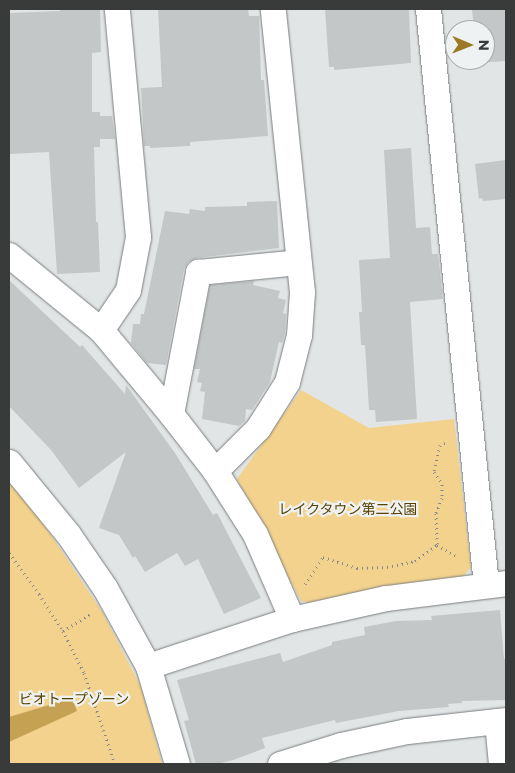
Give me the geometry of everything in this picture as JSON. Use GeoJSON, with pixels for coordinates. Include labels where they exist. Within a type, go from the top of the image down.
{"type":"FeatureCollection","features":[{"type":"Feature","properties":{"kind":"street"},"geometry":{"type":"LineString","coordinates":[[101,330],[128,290],[138,237],[118,9]]}},
{"type":"Feature","properties":{"kind":"street"},"geometry":{"type":"LineString","coordinates":[[215,472],[258,428],[287,382],[299,335],[302,292],[272,9]]}},
{"type":"Feature","properties":{"kind":"street"},"geometry":{"type":"LineString","coordinates":[[148,666],[292,619],[386,598],[496,584],[472,438],[428,9]]}},
{"type":"Feature","properties":{"kind":"street"},"geometry":{"type":"LineString","coordinates":[[9,255],[101,330],[172,414],[215,472],[255,534],[292,619]]}},
{"type":"Feature","properties":{"kind":"street"},"geometry":{"type":"LineString","coordinates":[[172,414],[198,272],[298,262]]}},
{"type":"Feature","properties":{"kind":"street"},"geometry":{"type":"LineString","coordinates":[[9,462],[68,534],[105,588],[148,666],[177,764]]}},
{"type":"Feature","properties":{"kind":"street"},"geometry":{"type":"LineString","coordinates":[[280,764],[342,754],[407,730],[501,721],[500,764]]}},
{"type":"Feature","properties":{"kind":"path"},"geometry":{"type":"LineString","coordinates":[[438,545],[436,514],[442,498],[442,484],[434,472],[440,445],[472,438]]}},
{"type":"Feature","properties":{"kind":"path"},"geometry":{"type":"LineString","coordinates":[[438,545],[462,560]]}},
{"type":"Feature","properties":{"kind":"path"},"geometry":{"type":"LineString","coordinates":[[304,587],[323,557],[357,568],[388,567],[415,561],[438,545]]}},
{"type":"Feature","properties":{"kind":"path"},"geometry":{"type":"LineString","coordinates":[[9,554],[49,608],[80,664],[98,710],[115,764]]}},
{"type":"Feature","properties":{"kind":"green space","name":"レイクタウン第二公園"},"geometry":{"type":"Polygon","coordinates":[[[301,390],[369,428],[454,419],[471,567],[462,578],[313,603],[301,601],[237,479],[301,390]]]}},
{"type":"Feature","properties":{"kind":"green space","name":"ビオトープゾーン"},"geometry":{"type":"Polygon","coordinates":[[[9,479],[49,532],[103,613],[141,687],[162,764],[9,764],[9,479]]]}},
{"type":"Feature","properties":{"kind":"shaded area"},"geometry":{"type":"Polygon","coordinates":[[[72,698],[77,711],[9,742],[9,717],[72,698]]]}},
{"type":"Feature","properties":{"kind":"building"},"geometry":{"type":"Polygon","coordinates":[[[60,9],[100,9],[101,52],[92,53],[92,112],[100,112],[100,116],[112,116],[115,139],[100,139],[100,147],[94,147],[96,222],[98,222],[100,272],[57,274],[49,152],[9,154],[9,13],[60,11],[60,9]]]}},
{"type":"Feature","properties":{"kind":"building"},"geometry":{"type":"Polygon","coordinates":[[[158,9],[248,9],[249,16],[259,16],[261,80],[264,80],[268,136],[190,142],[190,146],[150,148],[150,146],[144,146],[141,88],[162,87],[158,9]]]}},
{"type":"Feature","properties":{"kind":"building"},"geometry":{"type":"Polygon","coordinates":[[[325,9],[409,9],[411,63],[334,70],[334,67],[329,67],[325,9]]]}},
{"type":"Feature","properties":{"kind":"building"},"geometry":{"type":"Polygon","coordinates":[[[472,9],[506,9],[506,61],[495,62],[495,20],[473,20],[472,9]]]}},
{"type":"Feature","properties":{"kind":"building"},"geometry":{"type":"Polygon","coordinates":[[[411,148],[416,228],[430,227],[432,254],[438,254],[443,299],[410,302],[417,419],[376,422],[375,410],[369,410],[365,345],[361,345],[359,312],[362,312],[359,260],[390,258],[384,150],[411,148]]]}},
{"type":"Feature","properties":{"kind":"building"},"geometry":{"type":"Polygon","coordinates":[[[506,160],[506,199],[483,201],[482,198],[479,199],[475,164],[506,160]]]}},
{"type":"Feature","properties":{"kind":"building"},"geometry":{"type":"Polygon","coordinates":[[[277,201],[279,248],[197,258],[188,262],[184,269],[166,365],[147,363],[131,343],[133,324],[140,324],[141,314],[144,314],[165,211],[189,214],[190,209],[205,211],[205,207],[247,206],[247,202],[277,201]]]}},
{"type":"Feature","properties":{"kind":"building"},"geometry":{"type":"Polygon","coordinates":[[[9,280],[80,347],[82,345],[125,394],[126,385],[175,453],[213,515],[217,513],[261,598],[224,614],[198,559],[185,566],[177,553],[145,572],[135,556],[133,558],[119,535],[99,528],[126,452],[79,488],[51,450],[9,406],[9,280]]]}},
{"type":"Feature","properties":{"kind":"building"},"geometry":{"type":"Polygon","coordinates":[[[254,281],[253,285],[280,291],[278,298],[286,300],[283,313],[286,314],[285,333],[282,343],[279,342],[270,382],[252,410],[246,409],[245,421],[239,426],[202,419],[205,392],[200,391],[202,383],[197,382],[200,369],[194,369],[210,285],[254,281]]]}},
{"type":"Feature","properties":{"kind":"building"},"geometry":{"type":"Polygon","coordinates":[[[500,610],[504,659],[506,659],[506,700],[462,701],[462,703],[448,704],[449,707],[399,711],[336,723],[335,720],[262,738],[265,748],[233,760],[217,764],[196,764],[184,721],[189,720],[177,680],[280,653],[283,662],[332,645],[332,642],[365,635],[364,627],[396,621],[432,620],[431,616],[500,610]]]}}]}
